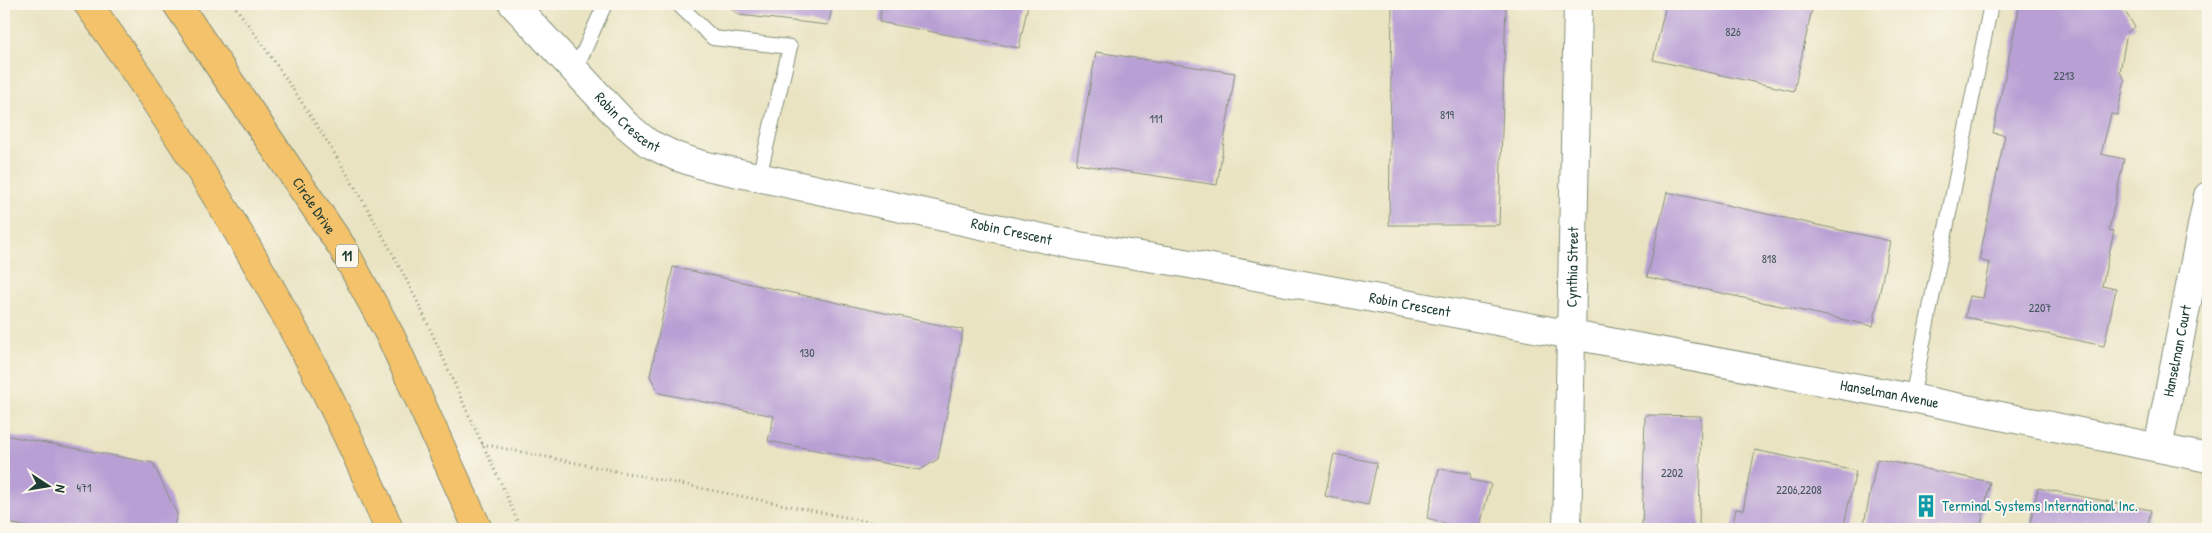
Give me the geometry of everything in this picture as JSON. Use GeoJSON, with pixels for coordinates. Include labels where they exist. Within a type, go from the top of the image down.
{"type":"FeatureCollection","features":[{"type":"Feature","properties":{"kind":"highway"},"geometry":{"type":"LineString","coordinates":[[88,4],[199,166],[262,271],[308,353],[360,460],[389,529]]}},
{"type":"Feature","properties":{"kind":"highway","name":"Circle Drive"},"geometry":{"type":"LineString","coordinates":[[177,4],[342,247],[391,337],[478,529]]}},
{"type":"Feature","properties":{"kind":"street","name":"Robin Crescent"},"geometry":{"type":"LineString","coordinates":[[513,4],[625,124],[648,143],[675,156],[702,165],[1079,246],[1189,264],[1572,336]]}},
{"type":"Feature","properties":{"kind":"street","name":"Cynthia Street"},"geometry":{"type":"LineString","coordinates":[[1567,529],[1578,4]]}},
{"type":"Feature","properties":{"kind":"street","name":"Hanselman Court"},"geometry":{"type":"LineString","coordinates":[[2158,448],[2208,196]]}},
{"type":"Feature","properties":{"kind":"street","name":"Hanselman Avenue"},"geometry":{"type":"LineString","coordinates":[[1572,336],[1912,398],[2208,458]]}},
{"type":"Feature","properties":{"kind":"lane"},"geometry":{"type":"LineString","coordinates":[[575,70],[606,4]]}},
{"type":"Feature","properties":{"kind":"lane"},"geometry":{"type":"LineString","coordinates":[[678,4],[713,38],[790,47],[759,177]]}},
{"type":"Feature","properties":{"kind":"lane"},"geometry":{"type":"LineString","coordinates":[[1912,398],[1991,4]]}},
{"type":"Feature","properties":{"kind":"path"},"geometry":{"type":"LineString","coordinates":[[233,4],[292,89],[352,184],[394,258],[420,309],[509,499],[520,529]]}},
{"type":"Feature","properties":{"kind":"path"},"geometry":{"type":"LineString","coordinates":[[482,444],[904,529]]}},
{"type":"Feature","properties":{"kind":"building"},"geometry":{"type":"Polygon","coordinates":[[[726,4],[833,4],[828,25],[739,15],[726,4]]]}},
{"type":"Feature","properties":{"kind":"building"},"geometry":{"type":"Polygon","coordinates":[[[882,4],[1028,4],[1019,48],[879,22],[882,4]]]}},
{"type":"Feature","properties":{"kind":"building"},"geometry":{"type":"Polygon","coordinates":[[[1392,4],[1506,4],[1499,225],[1389,225],[1392,4]]]}},
{"type":"Feature","properties":{"kind":"building"},"geometry":{"type":"Polygon","coordinates":[[[1666,4],[1813,4],[1794,91],[1653,60],[1666,4]]]}},
{"type":"Feature","properties":{"kind":"building"},"geometry":{"type":"Polygon","coordinates":[[[2020,4],[2120,4],[2135,27],[2127,32],[2120,72],[2125,80],[2117,115],[2111,114],[2101,154],[2124,159],[2109,230],[2114,231],[2102,286],[2116,289],[2104,346],[1965,317],[1970,296],[1983,298],[1990,263],[1979,260],[2005,135],[1993,133],[2020,4]]]}},
{"type":"Feature","properties":{"kind":"building"},"geometry":{"type":"Polygon","coordinates":[[[1096,52],[1235,73],[1217,185],[1076,164],[1096,52]]]}},
{"type":"Feature","properties":{"kind":"building"},"geometry":{"type":"Polygon","coordinates":[[[1667,192],[1890,241],[1873,326],[1647,277],[1667,192]]]}},
{"type":"Feature","properties":{"kind":"building"},"geometry":{"type":"Polygon","coordinates":[[[673,267],[963,330],[938,459],[920,470],[768,441],[774,416],[659,393],[650,376],[673,267]]]}},
{"type":"Feature","properties":{"kind":"building"},"geometry":{"type":"Polygon","coordinates":[[[1645,415],[1701,416],[1699,529],[1642,529],[1645,415]]]}},
{"type":"Feature","properties":{"kind":"building"},"geometry":{"type":"Polygon","coordinates":[[[4,435],[153,463],[177,514],[173,529],[37,529],[4,522],[4,435]]]}},
{"type":"Feature","properties":{"kind":"building"},"geometry":{"type":"Polygon","coordinates":[[[1755,450],[1856,471],[1843,529],[1732,529],[1736,509],[1743,510],[1755,450]]]}},
{"type":"Feature","properties":{"kind":"building"},"geometry":{"type":"Polygon","coordinates":[[[1334,454],[1377,463],[1368,505],[1325,496],[1334,454]]]}},
{"type":"Feature","properties":{"kind":"building","name":"Terminal Systems International Inc."},"geometry":{"type":"Polygon","coordinates":[[[1877,459],[1990,482],[1980,529],[1863,529],[1877,459]]]}},
{"type":"Feature","properties":{"kind":"building"},"geometry":{"type":"Polygon","coordinates":[[[1439,469],[1471,473],[1471,480],[1491,484],[1479,529],[1465,529],[1427,518],[1439,469]]]}},
{"type":"Feature","properties":{"kind":"building"},"geometry":{"type":"Polygon","coordinates":[[[2038,488],[2151,510],[2147,529],[2029,529],[2038,488]]]}},
{"type":"Feature","properties":{"kind":"place","name":"Terminal Systems International Inc."},"geometry":{"type":"Point","coordinates":[1926,506]}}]}
